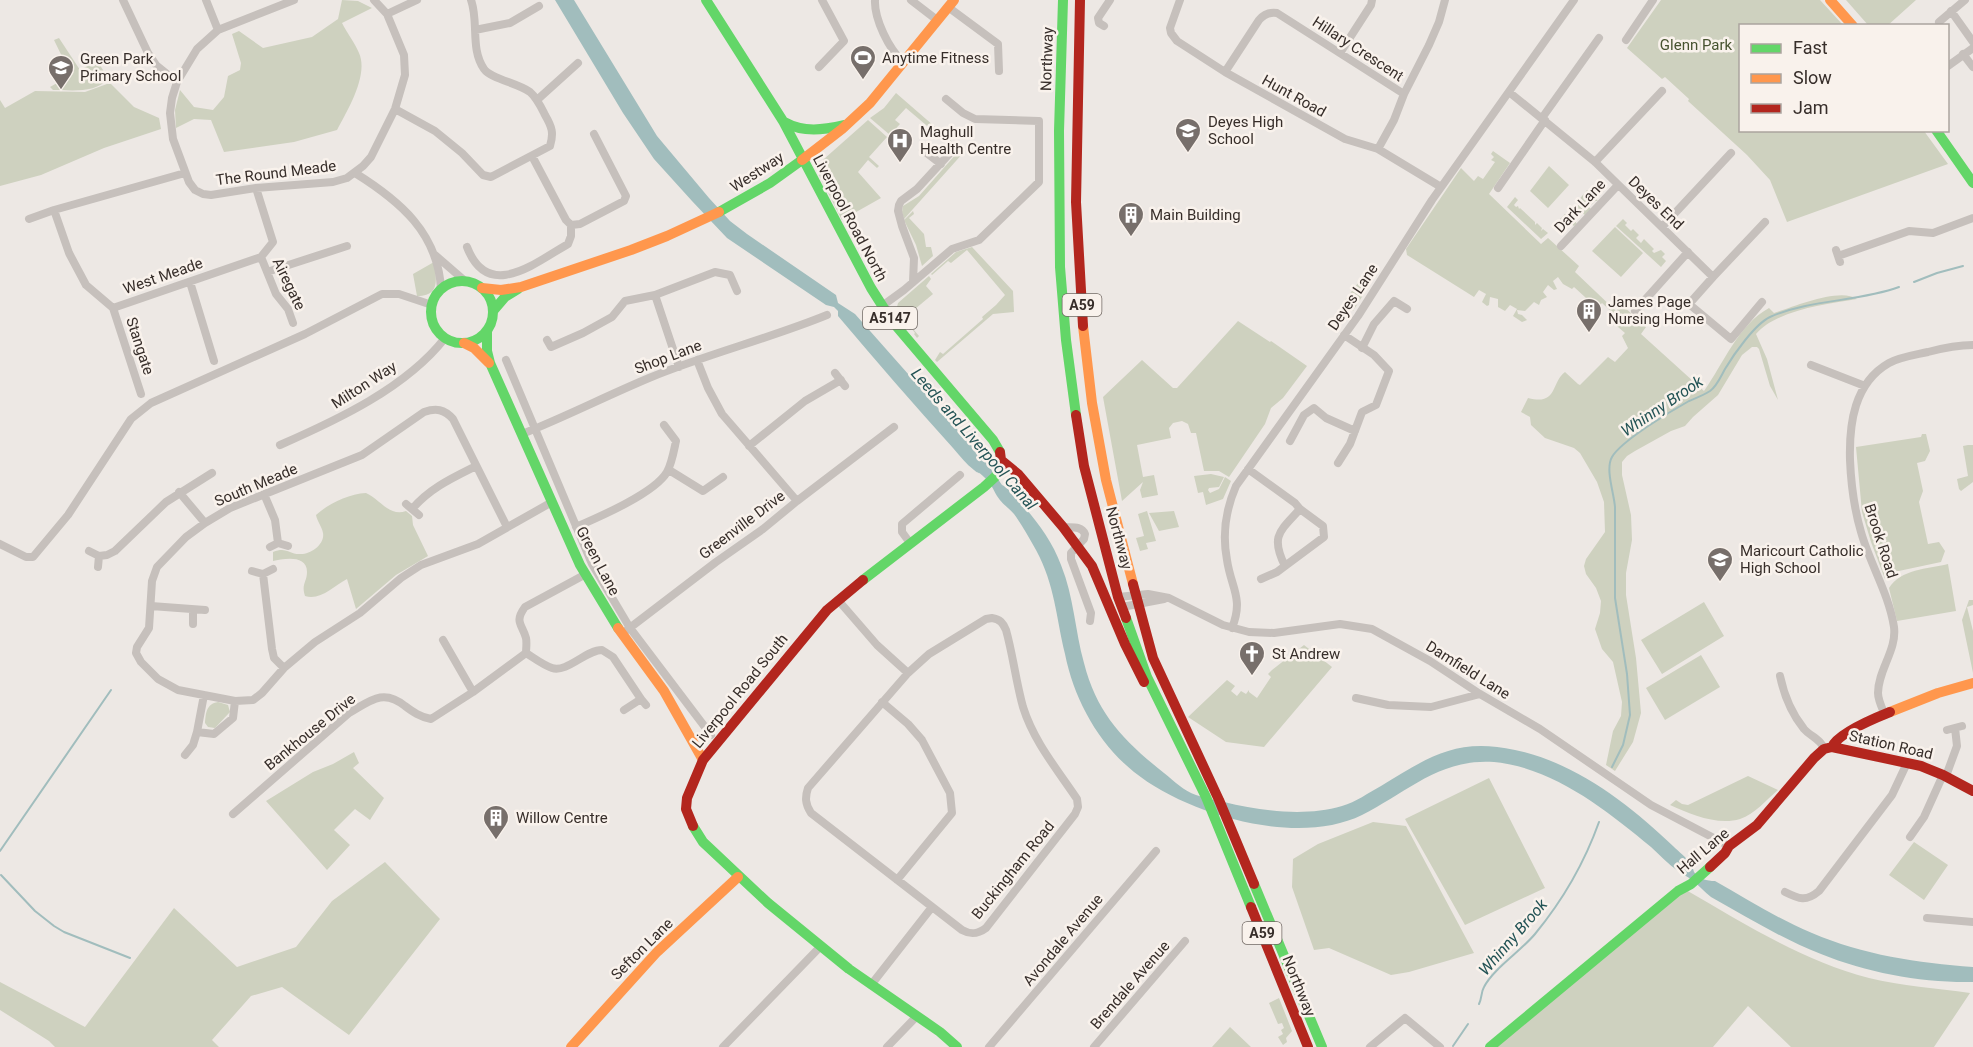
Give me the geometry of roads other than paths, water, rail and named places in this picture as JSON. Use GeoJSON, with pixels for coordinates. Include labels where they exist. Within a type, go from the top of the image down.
{"type":"FeatureCollection","features":[{"type":"Feature","properties":{"kind":"main road","name":"Liverpool Road North"},"geometry":{"type":"LineString","coordinates":[[706,0],[783,121],[882,306],[892,321],[993,440],[1000,452],[1001,460],[1018,474],[1063,527],[1096,576],[1142,679],[1160,705]]}},
{"type":"Feature","properties":{"kind":"main road","name":"Northway"},"geometry":{"type":"LineString","coordinates":[[1063,0],[1064,41],[1059,131],[1060,267],[1066,340],[1084,466],[1128,601],[1219,800],[1322,1047]]}},
{"type":"Feature","properties":{"kind":"main road","name":"Northway"},"geometry":{"type":"LineString","coordinates":[[1080,0],[1076,202],[1084,339],[1092,403],[1133,638],[1160,705],[1216,820],[1308,1047]]}},
{"type":"Feature","properties":{"kind":"main road"},"geometry":{"type":"LineString","coordinates":[[1830,0],[1851,24]]}},
{"type":"Feature","properties":{"kind":"main road","name":"Westway"},"geometry":{"type":"LineString","coordinates":[[482,288],[501,290],[521,287],[636,249],[693,226],[781,176],[820,147],[878,94],[951,3]]}},
{"type":"Feature","properties":{"kind":"main road"},"geometry":{"type":"LineString","coordinates":[[783,121],[798,129],[808,131],[847,124]]}},
{"type":"Feature","properties":{"kind":"main road"},"geometry":{"type":"LineString","coordinates":[[1937,132],[1973,183]]}},
{"type":"Feature","properties":{"kind":"main road"},"geometry":{"type":"LineString","coordinates":[[465,281],[482,288],[490,299],[493,311],[487,331],[476,339],[464,343],[445,338],[432,319],[432,305],[441,290],[450,283],[465,281]]}},
{"type":"Feature","properties":{"kind":"main road","name":"Westway"},"geometry":{"type":"LineString","coordinates":[[493,311],[505,297],[521,287]]}},
{"type":"Feature","properties":{"kind":"main road","name":"Green Lane"},"geometry":{"type":"LineString","coordinates":[[487,331],[487,351],[490,363],[586,574],[664,691],[703,760]]}},
{"type":"Feature","properties":{"kind":"main road","name":"Green Lane"},"geometry":{"type":"LineString","coordinates":[[464,343],[474,348],[490,363]]}},
{"type":"Feature","properties":{"kind":"main road","name":"Liverpool Road South"},"geometry":{"type":"LineString","coordinates":[[957,1047],[820,947],[738,877],[694,830],[688,816],[687,798],[703,760],[818,620],[837,600],[984,487],[996,476],[1001,460]]}},
{"type":"Feature","properties":{"kind":"main road","name":"Hall Lane"},"geometry":{"type":"LineString","coordinates":[[1490,1047],[1678,891],[1694,882],[1725,853],[1729,846],[1758,825],[1814,758],[1843,735],[1937,694],[1973,683]]}},
{"type":"Feature","properties":{"kind":"main road","name":"Station Road"},"geometry":{"type":"LineString","coordinates":[[1828,748],[1922,766],[1945,775],[1973,792]]}},
{"type":"Feature","properties":{"kind":"main road","name":"Sefton Lane"},"geometry":{"type":"LineString","coordinates":[[571,1047],[657,952],[738,877]]}},
{"type":"Feature","properties":{"kind":"street"},"geometry":{"type":"LineString","coordinates":[[123,0],[148,53],[156,65],[177,82]]}},
{"type":"Feature","properties":{"kind":"street"},"geometry":{"type":"LineString","coordinates":[[206,0],[218,30]]}},
{"type":"Feature","properties":{"kind":"street","name":"The Round Meade"},"geometry":{"type":"LineString","coordinates":[[294,0],[218,30],[198,49],[177,82],[170,113],[173,139],[189,182],[195,190],[203,194],[333,182],[355,173],[371,157],[395,109],[403,86],[406,66],[405,55],[387,14],[374,0]]}},
{"type":"Feature","properties":{"kind":"street"},"geometry":{"type":"LineString","coordinates":[[387,14],[417,0]]}},
{"type":"Feature","properties":{"kind":"street"},"geometry":{"type":"LineString","coordinates":[[395,109],[435,130],[483,175],[491,177],[549,146],[553,137],[552,129],[537,100],[523,88],[486,72],[477,54],[471,0]]}},
{"type":"Feature","properties":{"kind":"street"},"geometry":{"type":"LineString","coordinates":[[819,67],[844,41],[822,0]]}},
{"type":"Feature","properties":{"kind":"street"},"geometry":{"type":"LineString","coordinates":[[874,0],[874,13],[895,55],[903,62]]}},
{"type":"Feature","properties":{"kind":"street"},"geometry":{"type":"LineString","coordinates":[[911,0],[936,21]]}},
{"type":"Feature","properties":{"kind":"street"},"geometry":{"type":"LineString","coordinates":[[1104,26],[1098,18],[1110,0]]}},
{"type":"Feature","properties":{"kind":"street","name":"Hunt Road"},"geometry":{"type":"LineString","coordinates":[[1180,0],[1170,23],[1173,38],[1225,72],[1345,139],[1378,149],[1442,187]]}},
{"type":"Feature","properties":{"kind":"street"},"geometry":{"type":"LineString","coordinates":[[1340,53],[1372,0]]}},
{"type":"Feature","properties":{"kind":"street"},"geometry":{"type":"LineString","coordinates":[[1378,149],[1394,120],[1439,22],[1445,0]]}},
{"type":"Feature","properties":{"kind":"street","name":"Deyes Lane"},"geometry":{"type":"LineString","coordinates":[[1232,628],[1238,614],[1238,604],[1225,545],[1226,518],[1229,502],[1236,486],[1344,335],[1442,187],[1574,0]]}},
{"type":"Feature","properties":{"kind":"street"},"geometry":{"type":"LineString","coordinates":[[1626,40],[1653,0]]}},
{"type":"Feature","properties":{"kind":"street"},"geometry":{"type":"LineString","coordinates":[[1939,22],[1965,0]]}},
{"type":"Feature","properties":{"kind":"street"},"geometry":{"type":"LineString","coordinates":[[951,3],[998,44],[999,71]]}},
{"type":"Feature","properties":{"kind":"street"},"geometry":{"type":"LineString","coordinates":[[476,30],[510,23],[539,6]]}},
{"type":"Feature","properties":{"kind":"street"},"geometry":{"type":"LineString","coordinates":[[1951,11],[1973,42]]}},
{"type":"Feature","properties":{"kind":"street","name":"Hillary Crescent"},"geometry":{"type":"LineString","coordinates":[[1225,72],[1262,16],[1277,13],[1404,94]]}},
{"type":"Feature","properties":{"kind":"street"},"geometry":{"type":"LineString","coordinates":[[1498,188],[1599,38]]}},
{"type":"Feature","properties":{"kind":"street"},"geometry":{"type":"LineString","coordinates":[[1949,64],[1973,48]]}},
{"type":"Feature","properties":{"kind":"street"},"geometry":{"type":"LineString","coordinates":[[1963,54],[1973,67]]}},
{"type":"Feature","properties":{"kind":"street"},"geometry":{"type":"LineString","coordinates":[[537,100],[578,63]]}},
{"type":"Feature","properties":{"kind":"street"},"geometry":{"type":"LineString","coordinates":[[1595,162],[1662,91]]}},
{"type":"Feature","properties":{"kind":"street","name":"Deyes End"},"geometry":{"type":"LineString","coordinates":[[1509,92],[1595,162],[1713,277]]}},
{"type":"Feature","properties":{"kind":"street"},"geometry":{"type":"LineString","coordinates":[[882,306],[952,249],[979,240],[1039,182],[1039,121],[975,119],[963,113],[946,99]]}},
{"type":"Feature","properties":{"kind":"street"},"geometry":{"type":"LineString","coordinates":[[571,225],[580,224],[624,201],[626,196],[594,134]]}},
{"type":"Feature","properties":{"kind":"street"},"geometry":{"type":"LineString","coordinates":[[923,150],[941,164]]}},
{"type":"Feature","properties":{"kind":"street"},"geometry":{"type":"LineString","coordinates":[[913,282],[914,258],[902,226],[898,211],[899,205],[951,152]]}},
{"type":"Feature","properties":{"kind":"street"},"geometry":{"type":"LineString","coordinates":[[1662,227],[1731,153]]}},
{"type":"Feature","properties":{"kind":"street"},"geometry":{"type":"LineString","coordinates":[[467,247],[479,268],[496,275],[513,275],[568,244],[571,225],[566,220],[532,156]]}},
{"type":"Feature","properties":{"kind":"street"},"geometry":{"type":"LineString","coordinates":[[29,219],[185,173]]}},
{"type":"Feature","properties":{"kind":"street"},"geometry":{"type":"LineString","coordinates":[[355,173],[406,210],[419,227],[434,254],[441,290]]}},
{"type":"Feature","properties":{"kind":"street","name":"Dark Lane"},"geometry":{"type":"LineString","coordinates":[[1561,246],[1618,185]]}},
{"type":"Feature","properties":{"kind":"street"},"geometry":{"type":"LineString","coordinates":[[256,188],[273,242],[261,257]]}},
{"type":"Feature","properties":{"kind":"street","name":"West Meade"},"geometry":{"type":"LineString","coordinates":[[54,210],[69,253],[86,285],[112,308],[261,257]]}},
{"type":"Feature","properties":{"kind":"street"},"geometry":{"type":"LineString","coordinates":[[1838,256],[1909,231],[1933,233],[1973,218]]}},
{"type":"Feature","properties":{"kind":"street"},"geometry":{"type":"LineString","coordinates":[[1762,302],[1731,339],[1689,303],[1765,222]]}},
{"type":"Feature","properties":{"kind":"street"},"geometry":{"type":"LineString","coordinates":[[267,272],[347,246]]}},
{"type":"Feature","properties":{"kind":"street"},"geometry":{"type":"LineString","coordinates":[[1635,311],[1688,252]]}},
{"type":"Feature","properties":{"kind":"street"},"geometry":{"type":"LineString","coordinates":[[434,254],[465,281]]}},
{"type":"Feature","properties":{"kind":"street","name":"Airegate"},"geometry":{"type":"LineString","coordinates":[[261,257],[276,294],[288,309],[293,323]]}},
{"type":"Feature","properties":{"kind":"street"},"geometry":{"type":"LineString","coordinates":[[547,340],[551,346],[583,333],[612,317],[625,301],[655,295],[715,272],[730,275],[737,291]]}},
{"type":"Feature","properties":{"kind":"street"},"geometry":{"type":"LineString","coordinates":[[190,282],[214,361]]}},
{"type":"Feature","properties":{"kind":"street"},"geometry":{"type":"LineString","coordinates":[[0,544],[26,557],[33,557],[68,515],[131,419],[151,403],[305,334],[382,294],[399,294],[432,305]]}},
{"type":"Feature","properties":{"kind":"street"},"geometry":{"type":"LineString","coordinates":[[655,295],[679,367]]}},
{"type":"Feature","properties":{"kind":"street"},"geometry":{"type":"LineString","coordinates":[[1362,348],[1374,324],[1394,301],[1407,309]]}},
{"type":"Feature","properties":{"kind":"street","name":"Stangate"},"geometry":{"type":"LineString","coordinates":[[112,308],[141,394]]}},
{"type":"Feature","properties":{"kind":"street","name":"Shop Lane"},"geometry":{"type":"LineString","coordinates":[[522,434],[649,378],[786,332],[827,315]]}},
{"type":"Feature","properties":{"kind":"street"},"geometry":{"type":"LineString","coordinates":[[1338,463],[1350,444],[1362,412],[1376,405],[1389,371],[1374,355],[1344,335]]}},
{"type":"Feature","properties":{"kind":"street","name":"Milton Way"},"geometry":{"type":"LineString","coordinates":[[280,445],[364,404],[417,366],[445,338]]}},
{"type":"Feature","properties":{"kind":"street","name":"Brook Road"},"geometry":{"type":"LineString","coordinates":[[1885,715],[1878,691],[1892,644],[1894,625],[1881,583],[1860,531],[1851,486],[1850,442],[1856,402],[1865,386],[1890,363],[1928,352],[1973,345]]}},
{"type":"Feature","properties":{"kind":"street"},"geometry":{"type":"LineString","coordinates":[[506,360],[592,564],[626,631],[711,735]]}},
{"type":"Feature","properties":{"kind":"street","name":"Greenville Drive"},"geometry":{"type":"LineString","coordinates":[[626,631],[797,501],[722,414],[697,360]]}},
{"type":"Feature","properties":{"kind":"street"},"geometry":{"type":"LineString","coordinates":[[1811,365],[1824,366],[1865,386]]}},
{"type":"Feature","properties":{"kind":"street"},"geometry":{"type":"LineString","coordinates":[[749,446],[805,401],[843,383],[835,373]]}},
{"type":"Feature","properties":{"kind":"street"},"geometry":{"type":"LineString","coordinates":[[1290,441],[1304,415],[1314,408],[1326,418],[1355,431]]}},
{"type":"Feature","properties":{"kind":"street","name":"South Meade"},"geometry":{"type":"LineString","coordinates":[[507,527],[453,419],[447,413],[433,409],[424,412],[362,455],[230,508],[186,537],[157,567],[152,581],[149,628],[136,647],[136,653],[141,662],[168,686],[235,701],[253,700],[284,668],[315,642],[360,613],[401,578],[421,565],[478,544],[552,502]]}},
{"type":"Feature","properties":{"kind":"street"},"geometry":{"type":"LineString","coordinates":[[576,527],[638,496],[663,479],[669,470],[676,441],[664,425]]}},
{"type":"Feature","properties":{"kind":"street"},"geometry":{"type":"LineString","coordinates":[[797,501],[881,433],[894,427]]}},
{"type":"Feature","properties":{"kind":"street"},"geometry":{"type":"LineString","coordinates":[[284,432],[288,441]]}},
{"type":"Feature","properties":{"kind":"street"},"geometry":{"type":"LineString","coordinates":[[419,515],[409,506],[440,484],[476,466]]}},
{"type":"Feature","properties":{"kind":"street"},"geometry":{"type":"LineString","coordinates":[[89,551],[99,556],[116,550],[150,516],[179,492],[209,474],[199,467]]}},
{"type":"Feature","properties":{"kind":"street"},"geometry":{"type":"LineString","coordinates":[[1248,469],[1323,526],[1324,537],[1277,572],[1261,579]]}},
{"type":"Feature","properties":{"kind":"street"},"geometry":{"type":"LineString","coordinates":[[669,470],[703,491],[723,477]]}},
{"type":"Feature","properties":{"kind":"street"},"geometry":{"type":"LineString","coordinates":[[910,543],[902,532],[902,524],[960,475]]}},
{"type":"Feature","properties":{"kind":"street"},"geometry":{"type":"LineString","coordinates":[[179,492],[205,523]]}},
{"type":"Feature","properties":{"kind":"street"},"geometry":{"type":"LineString","coordinates":[[264,494],[275,520],[278,543]]}},
{"type":"Feature","properties":{"kind":"street"},"geometry":{"type":"LineString","coordinates":[[1285,566],[1277,550],[1277,541],[1281,530],[1300,509]]}},
{"type":"Feature","properties":{"kind":"street"},"geometry":{"type":"LineString","coordinates":[[270,547],[278,543],[288,546]]}},
{"type":"Feature","properties":{"kind":"street"},"geometry":{"type":"LineString","coordinates":[[1076,546],[1071,553],[1071,559],[1091,613],[1089,621]]}},
{"type":"Feature","properties":{"kind":"street"},"geometry":{"type":"LineString","coordinates":[[98,567],[99,556]]}},
{"type":"Feature","properties":{"kind":"street"},"geometry":{"type":"LineString","coordinates":[[252,571],[263,574],[273,568]]}},
{"type":"Feature","properties":{"kind":"street"},"geometry":{"type":"LineString","coordinates":[[263,574],[274,658],[284,668]]}},
{"type":"Feature","properties":{"kind":"street"},"geometry":{"type":"LineString","coordinates":[[586,574],[525,607],[520,614],[520,627],[527,641],[526,654],[556,669],[592,651],[603,650],[613,657],[643,702],[624,710]]}},
{"type":"Feature","properties":{"kind":"street","name":"Damfield Lane"},"geometry":{"type":"LineString","coordinates":[[1128,601],[1169,598],[1232,628],[1249,632],[1274,633],[1340,624],[1364,627],[1430,661],[1539,729],[1652,805],[1729,846]]}},
{"type":"Feature","properties":{"kind":"street"},"geometry":{"type":"LineString","coordinates":[[837,600],[877,645],[908,673]]}},
{"type":"Feature","properties":{"kind":"street"},"geometry":{"type":"LineString","coordinates":[[151,606],[205,610]]}},
{"type":"Feature","properties":{"kind":"street"},"geometry":{"type":"LineString","coordinates":[[193,624],[194,610]]}},
{"type":"Feature","properties":{"kind":"street","name":"Buckingham Road"},"geometry":{"type":"LineString","coordinates":[[986,619],[998,619],[1006,630],[1023,707],[1035,735],[1047,758],[1077,799],[1078,807],[1075,814],[981,932],[968,933],[932,907],[811,813],[806,801],[808,788],[908,673],[929,654],[976,624],[986,619]]}},
{"type":"Feature","properties":{"kind":"street"},"geometry":{"type":"LineString","coordinates":[[443,640],[473,692]]}},
{"type":"Feature","properties":{"kind":"street","name":"Bankhouse Drive"},"geometry":{"type":"LineString","coordinates":[[233,814],[349,713],[370,700],[384,696],[400,701],[424,718],[431,719],[526,654]]}},
{"type":"Feature","properties":{"kind":"street"},"geometry":{"type":"LineString","coordinates":[[1790,674],[1779,674],[1796,717],[1804,729],[1828,748]]}},
{"type":"Feature","properties":{"kind":"street"},"geometry":{"type":"LineString","coordinates":[[1356,698],[1388,705],[1431,707],[1480,694]]}},
{"type":"Feature","properties":{"kind":"street"},"geometry":{"type":"LineString","coordinates":[[185,755],[194,745],[204,695]]}},
{"type":"Feature","properties":{"kind":"street"},"geometry":{"type":"LineString","coordinates":[[197,732],[214,734],[233,718],[235,701]]}},
{"type":"Feature","properties":{"kind":"street"},"geometry":{"type":"LineString","coordinates":[[882,702],[908,724],[922,740],[950,793],[952,803],[952,813],[897,880]]}},
{"type":"Feature","properties":{"kind":"street"},"geometry":{"type":"LineString","coordinates":[[1910,837],[1924,817],[1957,746],[1954,728]]}},
{"type":"Feature","properties":{"kind":"street"},"geometry":{"type":"LineString","coordinates":[[1785,892],[1802,900],[1812,897],[1819,891],[1892,795],[1907,763]]}},
{"type":"Feature","properties":{"kind":"street","name":"Avondale Avenue"},"geometry":{"type":"LineString","coordinates":[[989,1047],[1156,851]]}},
{"type":"Feature","properties":{"kind":"street"},"geometry":{"type":"LineString","coordinates":[[871,985],[932,907]]}},
{"type":"Feature","properties":{"kind":"street"},"geometry":{"type":"LineString","coordinates":[[1927,918],[1973,922]]}},
{"type":"Feature","properties":{"kind":"street","name":"Brendale Avenue"},"geometry":{"type":"LineString","coordinates":[[1094,1047],[1185,941]]}},
{"type":"Feature","properties":{"kind":"street"},"geometry":{"type":"LineString","coordinates":[[723,1047],[820,947]]}},
{"type":"Feature","properties":{"kind":"street"},"geometry":{"type":"LineString","coordinates":[[887,1047],[917,1016]]}},
{"type":"Feature","properties":{"kind":"street"},"geometry":{"type":"LineString","coordinates":[[1370,1047],[1405,1018],[1440,1047]]}},
{"type":"Feature","properties":{"kind":"water","name":"Leeds and Liverpool Canal"},"geometry":{"type":"Polygon","coordinates":[[[555,0],[574,0],[657,136],[730,221],[836,295],[838,303],[855,314],[986,462],[1002,485],[1030,514],[1045,533],[1061,565],[1069,589],[1084,663],[1104,712],[1136,749],[1183,788],[1202,797],[1253,808],[1283,812],[1313,811],[1352,802],[1414,766],[1444,752],[1476,746],[1515,750],[1559,764],[1600,787],[1639,815],[1687,859],[1694,872],[1701,878],[1715,881],[1763,909],[1831,941],[1891,957],[1973,967],[1973,982],[1915,979],[1857,967],[1792,942],[1711,897],[1597,805],[1558,782],[1516,766],[1494,762],[1475,762],[1440,771],[1362,815],[1336,824],[1307,828],[1276,827],[1244,822],[1213,813],[1157,788],[1134,772],[1109,748],[1089,719],[1069,671],[1047,576],[1036,550],[1014,514],[999,499],[986,479],[966,463],[895,383],[838,316],[838,311],[834,307],[826,305],[727,238],[654,159],[623,113],[555,0]]]}},
{"type":"Feature","properties":{"kind":"waterway","name":"Whinny Brook"},"geometry":{"type":"LineString","coordinates":[[1914,282],[1963,266]]}},
{"type":"Feature","properties":{"kind":"waterway","name":"Whinny Brook"},"geometry":{"type":"LineString","coordinates":[[1612,767],[1623,745],[1630,715],[1627,674],[1615,598],[1615,507],[1609,468],[1612,457],[1625,443],[1647,427],[1712,389],[1745,340],[1770,317],[1802,307],[1899,287]]}},
{"type":"Feature","properties":{"kind":"waterway"},"geometry":{"type":"LineString","coordinates":[[0,851],[111,690]]}},
{"type":"Feature","properties":{"kind":"waterway","name":"Whinny Brook"},"geometry":{"type":"LineString","coordinates":[[1479,1004],[1488,980],[1535,934],[1564,895],[1580,867],[1599,822]]}},
{"type":"Feature","properties":{"kind":"waterway"},"geometry":{"type":"LineString","coordinates":[[1,875],[35,911],[54,926],[130,958]]}},
{"type":"Feature","properties":{"kind":"waterway","name":"Whinny Brook"},"geometry":{"type":"LineString","coordinates":[[1453,1046],[1468,1024]]}},
{"type":"Feature","properties":{"kind":"place","name":"Anytime Fitness"},"geometry":{"type":"Point","coordinates":[863,81]}},
{"type":"Feature","properties":{"kind":"place","name":"Green Park Primary School"},"geometry":{"type":"Point","coordinates":[61,91]}},
{"type":"Feature","properties":{"kind":"place","name":"Deyes High School"},"geometry":{"type":"Point","coordinates":[1188,154]}},
{"type":"Feature","properties":{"kind":"place","name":"Maghull Health Centre"},"geometry":{"type":"Point","coordinates":[900,164]}},
{"type":"Feature","properties":{"kind":"place","name":"Main Building"},"geometry":{"type":"Point","coordinates":[1131,238]}},
{"type":"Feature","properties":{"kind":"place","name":"James Page Nursing Home"},"geometry":{"type":"Point","coordinates":[1589,334]}},
{"type":"Feature","properties":{"kind":"place","name":"Maricourt Catholic High School"},"geometry":{"type":"Point","coordinates":[1720,583]}},
{"type":"Feature","properties":{"kind":"place","name":"St Andrew"},"geometry":{"type":"Point","coordinates":[1252,677]}},
{"type":"Feature","properties":{"kind":"place","name":"Willow Centre"},"geometry":{"type":"Point","coordinates":[496,841]}},
{"type":"Feature","properties":{"kind":"park label","name":"Glenn Park"},"geometry":{"type":"Point","coordinates":[1696,45]}}]}
